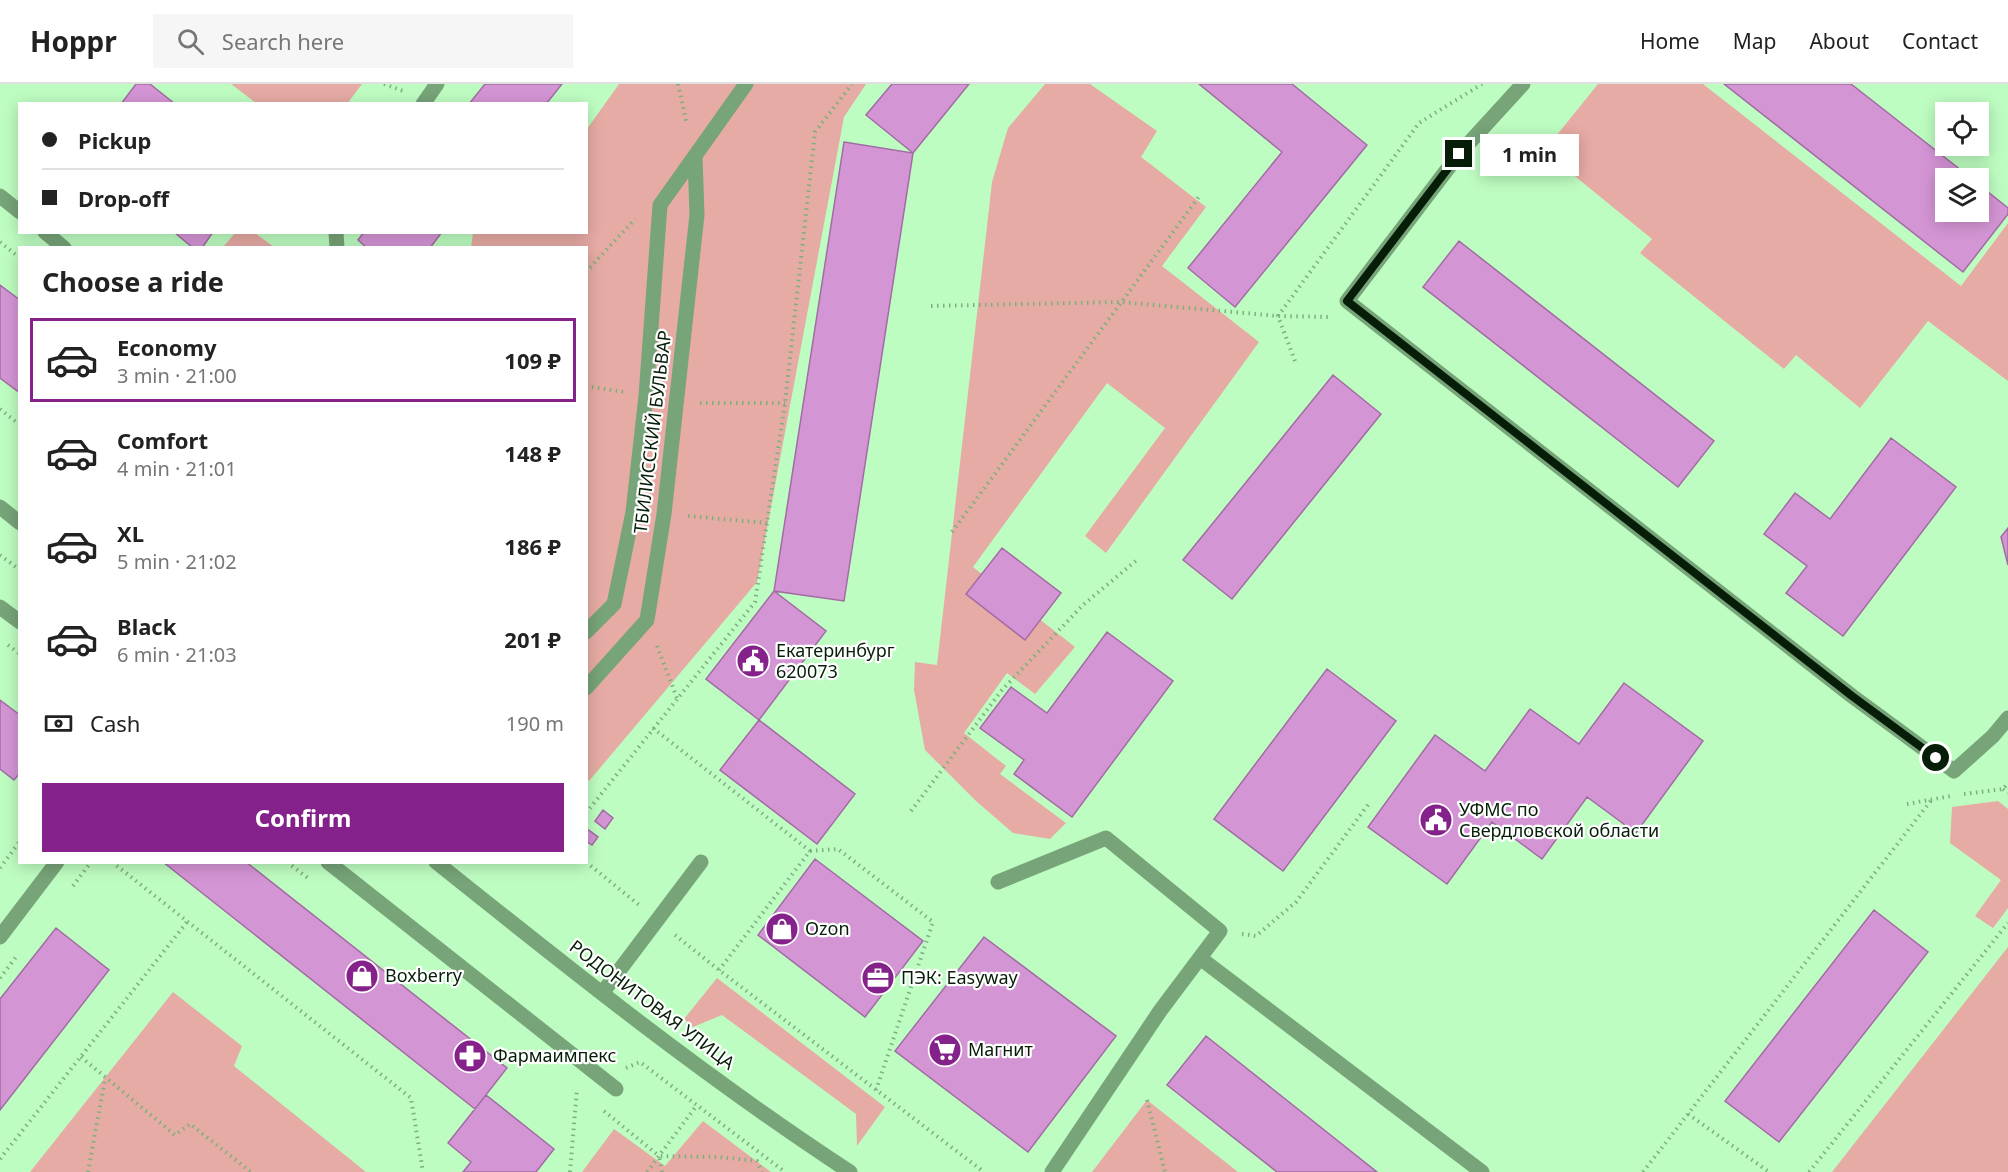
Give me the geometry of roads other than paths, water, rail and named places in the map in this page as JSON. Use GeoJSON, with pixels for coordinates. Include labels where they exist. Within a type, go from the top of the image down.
{"type":"FeatureCollection","features":[{"type":"Feature","properties":{"kind":"street"},"geometry":{"type":"LineString","coordinates":[[424,102],[437,84]]}},
{"type":"Feature","properties":{"kind":"street"},"geometry":{"type":"LineString","coordinates":[[695,157],[746,84]]}},
{"type":"Feature","properties":{"kind":"street"},"geometry":{"type":"LineString","coordinates":[[1523,84],[1459,154],[1347,301],[1852,696],[1954,771],[1993,736],[2008,718]]}},
{"type":"Feature","properties":{"kind":"street","name":"ТБИЛИССКИЙ БУЛЬВАР"},"geometry":{"type":"LineString","coordinates":[[588,630],[614,604],[633,512],[646,396],[660,206],[695,157]]}},
{"type":"Feature","properties":{"kind":"street","name":"ТБИЛИССКИЙ БУЛЬВАР"},"geometry":{"type":"LineString","coordinates":[[588,686],[647,620],[664,514],[697,215],[695,157]]}},
{"type":"Feature","properties":{"kind":"street"},"geometry":{"type":"LineString","coordinates":[[0,196],[18,210]]}},
{"type":"Feature","properties":{"kind":"street"},"geometry":{"type":"LineString","coordinates":[[47,234],[62,246]]}},
{"type":"Feature","properties":{"kind":"street"},"geometry":{"type":"LineString","coordinates":[[0,507],[18,521]]}},
{"type":"Feature","properties":{"kind":"street"},"geometry":{"type":"LineString","coordinates":[[0,607],[18,620]]}},
{"type":"Feature","properties":{"kind":"street"},"geometry":{"type":"LineString","coordinates":[[998,882],[1106,838],[1220,931],[1160,1011],[1052,1172]]}},
{"type":"Feature","properties":{"kind":"street"},"geometry":{"type":"LineString","coordinates":[[603,992],[700,862]]}},
{"type":"Feature","properties":{"kind":"street"},"geometry":{"type":"LineString","coordinates":[[0,937],[55,864]]}},
{"type":"Feature","properties":{"kind":"street"},"geometry":{"type":"LineString","coordinates":[[331,864],[616,1089]]}},
{"type":"Feature","properties":{"kind":"street","name":"РОДОНИТОВАЯ УЛИЦА"},"geometry":{"type":"LineString","coordinates":[[439,864],[777,1125],[850,1172]]}},
{"type":"Feature","properties":{"kind":"street"},"geometry":{"type":"LineString","coordinates":[[1200,958],[1482,1172]]}},
{"type":"Feature","properties":{"kind":"place","name":"Екатеринбург 620073"},"geometry":{"type":"Point","coordinates":[753,661]}},
{"type":"Feature","properties":{"kind":"place","name":"УФМС по Свердловской области"},"geometry":{"type":"Point","coordinates":[1436,820]}},
{"type":"Feature","properties":{"kind":"place","name":"Ozon"},"geometry":{"type":"Point","coordinates":[782,929]}},
{"type":"Feature","properties":{"kind":"place","name":"Boxberry"},"geometry":{"type":"Point","coordinates":[362,976]}},
{"type":"Feature","properties":{"kind":"place","name":"ПЭК: Easyway"},"geometry":{"type":"Point","coordinates":[878,978]}},
{"type":"Feature","properties":{"kind":"place","name":"Магнит"},"geometry":{"type":"Point","coordinates":[945,1050]}},
{"type":"Feature","properties":{"kind":"place","name":"Фармаимпекс"},"geometry":{"type":"Point","coordinates":[470,1056]}}]}
